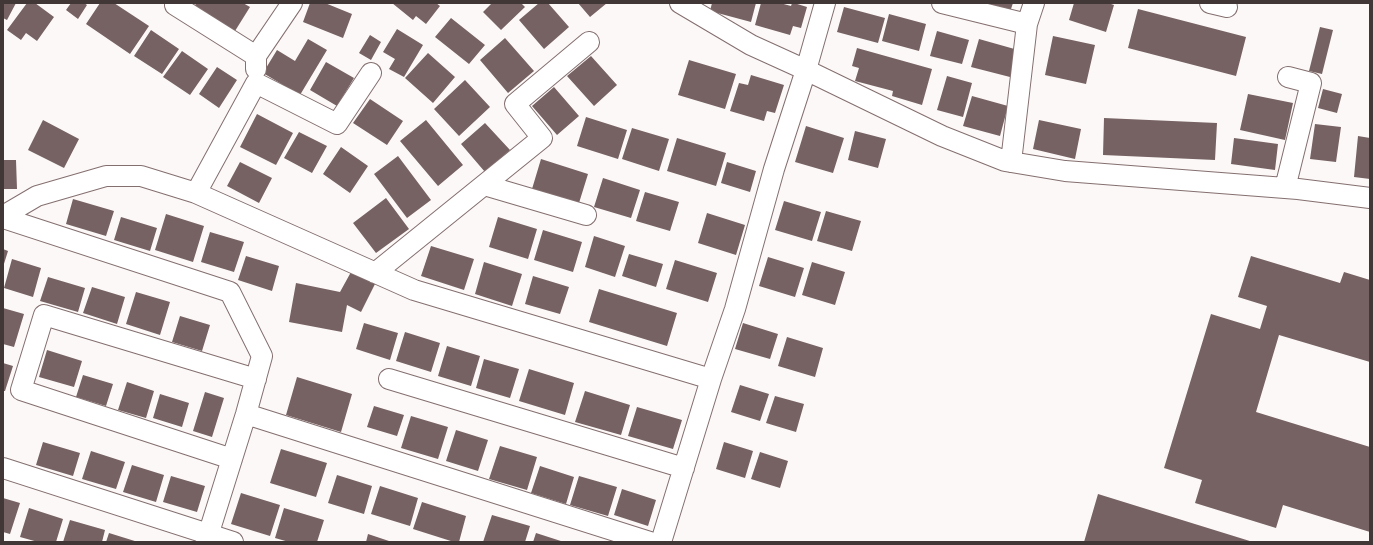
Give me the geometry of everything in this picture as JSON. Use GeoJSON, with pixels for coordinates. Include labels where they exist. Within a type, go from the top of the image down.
{"type":"FeatureCollection","features":[{"type":"Feature","properties":{"kind":"street"},"geometry":{"type":"LineString","coordinates":[[196,193],[256,83],[256,56],[292,3]]}},
{"type":"Feature","properties":{"kind":"street"},"geometry":{"type":"LineString","coordinates":[[661,542],[711,379],[735,309],[774,169],[806,70],[825,3]]}},
{"type":"Feature","properties":{"kind":"street"},"geometry":{"type":"LineString","coordinates":[[942,3],[1027,24]]}},
{"type":"Feature","properties":{"kind":"street"},"geometry":{"type":"LineString","coordinates":[[1011,162],[1027,24],[1034,3]]}},
{"type":"Feature","properties":{"kind":"street"},"geometry":{"type":"LineString","coordinates":[[175,5],[256,56]]}},
{"type":"Feature","properties":{"kind":"street"},"geometry":{"type":"LineString","coordinates":[[690,6],[751,45],[942,136],[1005,161],[1065,171],[1285,188],[1370,198]]}},
{"type":"Feature","properties":{"kind":"street"},"geometry":{"type":"LineString","coordinates":[[375,273],[542,138],[516,104],[589,42]]}},
{"type":"Feature","properties":{"kind":"street"},"geometry":{"type":"LineString","coordinates":[[256,83],[337,124],[371,73]]}},
{"type":"Feature","properties":{"kind":"street"},"geometry":{"type":"LineString","coordinates":[[1285,188],[1311,83],[1288,77]]}},
{"type":"Feature","properties":{"kind":"street"},"geometry":{"type":"LineString","coordinates":[[3,217],[37,196],[106,176],[141,176],[196,193],[414,290],[711,379]]}},
{"type":"Feature","properties":{"kind":"street"},"geometry":{"type":"LineString","coordinates":[[484,185],[586,216]]}},
{"type":"Feature","properties":{"kind":"street"},"geometry":{"type":"LineString","coordinates":[[3,217],[230,292],[262,356],[246,414],[207,538]]}},
{"type":"Feature","properties":{"kind":"street"},"geometry":{"type":"LineString","coordinates":[[232,459],[21,390],[44,315],[256,379]]}},
{"type":"Feature","properties":{"kind":"street"},"geometry":{"type":"LineString","coordinates":[[389,379],[684,468]]}},
{"type":"Feature","properties":{"kind":"street"},"geometry":{"type":"LineString","coordinates":[[246,414],[650,542]]}},
{"type":"Feature","properties":{"kind":"street"},"geometry":{"type":"LineString","coordinates":[[3,468],[207,538],[233,542]]}},
{"type":"Feature","properties":{"kind":"building"},"geometry":{"type":"Polygon","coordinates":[[[3,3],[16,3],[7,20],[3,18],[3,3]]]}},
{"type":"Feature","properties":{"kind":"building"},"geometry":{"type":"Polygon","coordinates":[[[27,3],[35,3],[54,17],[37,41],[26,33],[21,40],[7,30],[27,3]]]}},
{"type":"Feature","properties":{"kind":"building"},"geometry":{"type":"Polygon","coordinates":[[[71,3],[84,3],[87,5],[78,19],[66,10],[71,3]]]}},
{"type":"Feature","properties":{"kind":"building"},"geometry":{"type":"Polygon","coordinates":[[[100,3],[114,3],[149,26],[130,54],[86,24],[100,3]]]}},
{"type":"Feature","properties":{"kind":"building"},"geometry":{"type":"Polygon","coordinates":[[[196,3],[243,3],[250,7],[235,31],[195,6],[196,3]]]}},
{"type":"Feature","properties":{"kind":"building"},"geometry":{"type":"Polygon","coordinates":[[[310,3],[325,3],[352,14],[343,38],[303,22],[310,3]]]}},
{"type":"Feature","properties":{"kind":"building"},"geometry":{"type":"Polygon","coordinates":[[[392,3],[436,3],[440,6],[426,24],[416,16],[413,20],[392,3]]]}},
{"type":"Feature","properties":{"kind":"building"},"geometry":{"type":"Polygon","coordinates":[[[492,3],[521,3],[525,7],[501,30],[483,12],[492,3]]]}},
{"type":"Feature","properties":{"kind":"building"},"geometry":{"type":"Polygon","coordinates":[[[539,3],[548,3],[569,27],[544,49],[519,20],[539,3]]]}},
{"type":"Feature","properties":{"kind":"building"},"geometry":{"type":"Polygon","coordinates":[[[578,3],[607,3],[590,17],[578,3]]]}},
{"type":"Feature","properties":{"kind":"building"},"geometry":{"type":"Polygon","coordinates":[[[712,3],[756,3],[751,22],[710,11],[712,3]]]}},
{"type":"Feature","properties":{"kind":"building"},"geometry":{"type":"Polygon","coordinates":[[[761,3],[780,3],[791,6],[792,3],[794,3],[807,7],[801,28],[793,26],[790,35],[755,25],[761,3]]]}},
{"type":"Feature","properties":{"kind":"building"},"geometry":{"type":"Polygon","coordinates":[[[979,3],[1013,3],[1010,12],[979,3]]]}},
{"type":"Feature","properties":{"kind":"building"},"geometry":{"type":"Polygon","coordinates":[[[1074,3],[1108,3],[1114,5],[1106,32],[1069,20],[1074,3]]]}},
{"type":"Feature","properties":{"kind":"building"},"geometry":{"type":"Polygon","coordinates":[[[844,7],[885,18],[878,43],[837,32],[844,7]]]}},
{"type":"Feature","properties":{"kind":"building"},"geometry":{"type":"Polygon","coordinates":[[[1138,9],[1246,37],[1236,76],[1128,48],[1138,9]]]}},
{"type":"Feature","properties":{"kind":"building"},"geometry":{"type":"Polygon","coordinates":[[[889,14],[926,24],[919,51],[882,41],[889,14]]]}},
{"type":"Feature","properties":{"kind":"building"},"geometry":{"type":"Polygon","coordinates":[[[451,18],[485,45],[469,64],[435,37],[451,18]]]}},
{"type":"Feature","properties":{"kind":"building"},"geometry":{"type":"Polygon","coordinates":[[[1320,27],[1333,30],[1322,74],[1309,71],[1320,27]]]}},
{"type":"Feature","properties":{"kind":"building"},"geometry":{"type":"Polygon","coordinates":[[[397,29],[423,45],[404,77],[389,69],[395,59],[383,52],[397,29]]]}},
{"type":"Feature","properties":{"kind":"building"},"geometry":{"type":"Polygon","coordinates":[[[151,30],[179,49],[162,74],[134,56],[151,30]]]}},
{"type":"Feature","properties":{"kind":"building"},"geometry":{"type":"Polygon","coordinates":[[[937,31],[969,40],[962,64],[930,56],[937,31]]]}},
{"type":"Feature","properties":{"kind":"building"},"geometry":{"type":"Polygon","coordinates":[[[370,35],[381,42],[371,60],[359,53],[370,35]]]}},
{"type":"Feature","properties":{"kind":"building"},"geometry":{"type":"Polygon","coordinates":[[[1053,36],[1095,45],[1086,84],[1045,75],[1053,36]]]}},
{"type":"Feature","properties":{"kind":"building"},"geometry":{"type":"Polygon","coordinates":[[[505,38],[534,71],[508,93],[480,60],[505,38]]]}},
{"type":"Feature","properties":{"kind":"building"},"geometry":{"type":"Polygon","coordinates":[[[308,39],[327,50],[300,95],[263,73],[277,50],[295,61],[308,39]]]}},
{"type":"Feature","properties":{"kind":"building"},"geometry":{"type":"Polygon","coordinates":[[[979,39],[1018,50],[1010,77],[971,67],[979,39]]]}},
{"type":"Feature","properties":{"kind":"building"},"geometry":{"type":"Polygon","coordinates":[[[857,48],[932,69],[922,105],[892,96],[893,91],[855,81],[859,68],[852,66],[857,48]]]}},
{"type":"Feature","properties":{"kind":"building"},"geometry":{"type":"Polygon","coordinates":[[[182,51],[208,69],[190,95],[163,77],[182,51]]]}},
{"type":"Feature","properties":{"kind":"building"},"geometry":{"type":"Polygon","coordinates":[[[428,53],[455,77],[433,103],[405,78],[428,53]]]}},
{"type":"Feature","properties":{"kind":"building"},"geometry":{"type":"Polygon","coordinates":[[[591,56],[617,85],[594,106],[567,76],[591,56]]]}},
{"type":"Feature","properties":{"kind":"building"},"geometry":{"type":"Polygon","coordinates":[[[689,60],[736,74],[725,109],[678,95],[689,60]]]}},
{"type":"Feature","properties":{"kind":"building"},"geometry":{"type":"Polygon","coordinates":[[[326,62],[354,78],[337,106],[310,90],[326,62]]]}},
{"type":"Feature","properties":{"kind":"building"},"geometry":{"type":"Polygon","coordinates":[[[217,67],[237,80],[219,108],[199,94],[217,67]]]}},
{"type":"Feature","properties":{"kind":"building"},"geometry":{"type":"Polygon","coordinates":[[[751,75],[784,85],[775,113],[767,111],[764,121],[730,111],[739,83],[748,85],[751,75]]]}},
{"type":"Feature","properties":{"kind":"building"},"geometry":{"type":"Polygon","coordinates":[[[947,76],[972,83],[963,117],[937,110],[947,76]]]}},
{"type":"Feature","properties":{"kind":"building"},"geometry":{"type":"Polygon","coordinates":[[[465,80],[490,107],[459,136],[434,109],[465,80]]]}},
{"type":"Feature","properties":{"kind":"building"},"geometry":{"type":"Polygon","coordinates":[[[554,87],[579,116],[557,135],[532,106],[554,87]]]}},
{"type":"Feature","properties":{"kind":"building"},"geometry":{"type":"Polygon","coordinates":[[[1323,89],[1342,94],[1337,113],[1318,108],[1323,89]]]}},
{"type":"Feature","properties":{"kind":"building"},"geometry":{"type":"Polygon","coordinates":[[[1248,94],[1293,103],[1285,140],[1240,130],[1248,94]]]}},
{"type":"Feature","properties":{"kind":"building"},"geometry":{"type":"Polygon","coordinates":[[[972,96],[1008,106],[1000,136],[963,126],[972,96]]]}},
{"type":"Feature","properties":{"kind":"building"},"geometry":{"type":"Polygon","coordinates":[[[370,99],[403,121],[387,145],[353,123],[370,99]]]}},
{"type":"Feature","properties":{"kind":"building"},"geometry":{"type":"Polygon","coordinates":[[[257,114],[293,133],[276,165],[240,147],[257,114]]]}},
{"type":"Feature","properties":{"kind":"building"},"geometry":{"type":"Polygon","coordinates":[[[586,117],[627,130],[618,159],[577,146],[586,117]]]}},
{"type":"Feature","properties":{"kind":"building"},"geometry":{"type":"Polygon","coordinates":[[[1104,118],[1217,123],[1215,160],[1103,155],[1104,118]]]}},
{"type":"Feature","properties":{"kind":"building"},"geometry":{"type":"Polygon","coordinates":[[[43,120],[79,139],[64,168],[28,150],[43,120]]]}},
{"type":"Feature","properties":{"kind":"building"},"geometry":{"type":"Polygon","coordinates":[[[426,120],[463,165],[438,186],[400,141],[426,120]]]}},
{"type":"Feature","properties":{"kind":"building"},"geometry":{"type":"Polygon","coordinates":[[[1039,120],[1081,129],[1075,159],[1033,149],[1039,120]]]}},
{"type":"Feature","properties":{"kind":"building"},"geometry":{"type":"Polygon","coordinates":[[[485,123],[510,150],[485,172],[461,144],[485,123]]]}},
{"type":"Feature","properties":{"kind":"building"},"geometry":{"type":"Polygon","coordinates":[[[1315,124],[1341,127],[1336,162],[1310,159],[1315,124]]]}},
{"type":"Feature","properties":{"kind":"building"},"geometry":{"type":"Polygon","coordinates":[[[806,126],[844,138],[833,173],[795,162],[806,126]]]}},
{"type":"Feature","properties":{"kind":"building"},"geometry":{"type":"Polygon","coordinates":[[[632,128],[669,139],[659,171],[622,159],[632,128]]]}},
{"type":"Feature","properties":{"kind":"building"},"geometry":{"type":"Polygon","coordinates":[[[855,131],[886,139],[878,168],[848,160],[855,131]]]}},
{"type":"Feature","properties":{"kind":"building"},"geometry":{"type":"Polygon","coordinates":[[[299,132],[327,146],[312,173],[284,158],[299,132]]]}},
{"type":"Feature","properties":{"kind":"building"},"geometry":{"type":"Polygon","coordinates":[[[1358,136],[1370,138],[1370,179],[1354,177],[1358,136]]]}},
{"type":"Feature","properties":{"kind":"building"},"geometry":{"type":"Polygon","coordinates":[[[677,138],[726,153],[716,186],[667,171],[677,138]]]}},
{"type":"Feature","properties":{"kind":"building"},"geometry":{"type":"Polygon","coordinates":[[[1234,138],[1278,144],[1275,170],[1231,164],[1234,138]]]}},
{"type":"Feature","properties":{"kind":"building"},"geometry":{"type":"Polygon","coordinates":[[[341,147],[368,166],[350,193],[323,174],[341,147]]]}},
{"type":"Feature","properties":{"kind":"building"},"geometry":{"type":"Polygon","coordinates":[[[398,156],[431,200],[407,218],[374,174],[398,156]]]}},
{"type":"Feature","properties":{"kind":"building"},"geometry":{"type":"Polygon","coordinates":[[[541,159],[588,174],[579,203],[532,189],[541,159]]]}},
{"type":"Feature","properties":{"kind":"building"},"geometry":{"type":"Polygon","coordinates":[[[3,160],[16,160],[17,189],[3,189],[3,160]]]}},
{"type":"Feature","properties":{"kind":"building"},"geometry":{"type":"Polygon","coordinates":[[[240,162],[272,178],[259,203],[227,186],[240,162]]]}},
{"type":"Feature","properties":{"kind":"building"},"geometry":{"type":"Polygon","coordinates":[[[727,162],[756,171],[750,192],[721,183],[727,162]]]}},
{"type":"Feature","properties":{"kind":"building"},"geometry":{"type":"Polygon","coordinates":[[[603,178],[640,190],[631,218],[594,207],[603,178]]]}},
{"type":"Feature","properties":{"kind":"building"},"geometry":{"type":"Polygon","coordinates":[[[645,192],[679,202],[670,231],[636,221],[645,192]]]}},
{"type":"Feature","properties":{"kind":"building"},"geometry":{"type":"Polygon","coordinates":[[[386,198],[409,229],[376,253],[353,223],[386,198]]]}},
{"type":"Feature","properties":{"kind":"building"},"geometry":{"type":"Polygon","coordinates":[[[73,199],[114,211],[106,236],[66,224],[73,199]]]}},
{"type":"Feature","properties":{"kind":"building"},"geometry":{"type":"Polygon","coordinates":[[[784,201],[821,212],[812,241],[775,230],[784,201]]]}},
{"type":"Feature","properties":{"kind":"building"},"geometry":{"type":"Polygon","coordinates":[[[826,211],[861,221],[852,251],[817,241],[826,211]]]}},
{"type":"Feature","properties":{"kind":"building"},"geometry":{"type":"Polygon","coordinates":[[[707,213],[745,225],[736,255],[698,243],[707,213]]]}},
{"type":"Feature","properties":{"kind":"building"},"geometry":{"type":"Polygon","coordinates":[[[166,214],[204,226],[193,262],[155,250],[166,214]]]}},
{"type":"Feature","properties":{"kind":"building"},"geometry":{"type":"Polygon","coordinates":[[[121,217],[157,228],[150,251],[114,240],[121,217]]]}},
{"type":"Feature","properties":{"kind":"building"},"geometry":{"type":"Polygon","coordinates":[[[498,217],[537,229],[528,259],[489,247],[498,217]]]}},
{"type":"Feature","properties":{"kind":"building"},"geometry":{"type":"Polygon","coordinates":[[[543,230],[582,242],[573,272],[534,260],[543,230]]]}},
{"type":"Feature","properties":{"kind":"building"},"geometry":{"type":"Polygon","coordinates":[[[210,232],[244,242],[234,272],[201,262],[210,232]]]}},
{"type":"Feature","properties":{"kind":"building"},"geometry":{"type":"Polygon","coordinates":[[[594,236],[625,246],[615,277],[585,267],[594,236]]]}},
{"type":"Feature","properties":{"kind":"building"},"geometry":{"type":"Polygon","coordinates":[[[431,246],[474,259],[464,290],[421,276],[431,246]]]}},
{"type":"Feature","properties":{"kind":"building"},"geometry":{"type":"Polygon","coordinates":[[[3,249],[8,251],[3,267],[3,249]]]}},
{"type":"Feature","properties":{"kind":"building"},"geometry":{"type":"Polygon","coordinates":[[[629,254],[663,264],[656,287],[622,276],[629,254]]]}},
{"type":"Feature","properties":{"kind":"building"},"geometry":{"type":"Polygon","coordinates":[[[246,256],[279,266],[272,291],[238,280],[246,256]]]}},
{"type":"Feature","properties":{"kind":"building"},"geometry":{"type":"Polygon","coordinates":[[[1251,256],[1340,283],[1344,272],[1370,280],[1370,362],[1279,335],[1256,412],[1370,447],[1370,532],[1283,505],[1276,528],[1195,503],[1202,480],[1164,468],[1211,314],[1260,329],[1267,306],[1238,297],[1251,256]]]}},
{"type":"Feature","properties":{"kind":"building"},"geometry":{"type":"Polygon","coordinates":[[[768,257],[804,268],[795,297],[759,286],[768,257]]]}},
{"type":"Feature","properties":{"kind":"building"},"geometry":{"type":"Polygon","coordinates":[[[12,259],[41,268],[33,297],[4,288],[12,259]]]}},
{"type":"Feature","properties":{"kind":"building"},"geometry":{"type":"Polygon","coordinates":[[[675,260],[717,273],[708,302],[666,289],[675,260]]]}},
{"type":"Feature","properties":{"kind":"building"},"geometry":{"type":"Polygon","coordinates":[[[484,262],[522,274],[512,306],[475,294],[484,262]]]}},
{"type":"Feature","properties":{"kind":"building"},"geometry":{"type":"Polygon","coordinates":[[[812,262],[845,272],[835,305],[802,295],[812,262]]]}},
{"type":"Feature","properties":{"kind":"building"},"geometry":{"type":"Polygon","coordinates":[[[351,272],[375,284],[361,312],[347,305],[342,332],[289,322],[296,283],[340,292],[351,272]]]}},
{"type":"Feature","properties":{"kind":"building"},"geometry":{"type":"Polygon","coordinates":[[[533,276],[569,287],[560,314],[525,304],[533,276]]]}},
{"type":"Feature","properties":{"kind":"building"},"geometry":{"type":"Polygon","coordinates":[[[48,277],[85,288],[78,312],[40,301],[48,277]]]}},
{"type":"Feature","properties":{"kind":"building"},"geometry":{"type":"Polygon","coordinates":[[[92,287],[125,297],[117,324],[83,313],[92,287]]]}},
{"type":"Feature","properties":{"kind":"building"},"geometry":{"type":"Polygon","coordinates":[[[599,289],[677,313],[667,346],[589,322],[599,289]]]}},
{"type":"Feature","properties":{"kind":"building"},"geometry":{"type":"Polygon","coordinates":[[[136,292],[170,302],[160,335],[126,324],[136,292]]]}},
{"type":"Feature","properties":{"kind":"building"},"geometry":{"type":"Polygon","coordinates":[[[3,308],[24,314],[14,347],[3,344],[3,308]]]}},
{"type":"Feature","properties":{"kind":"building"},"geometry":{"type":"Polygon","coordinates":[[[180,316],[210,325],[202,351],[172,342],[180,316]]]}},
{"type":"Feature","properties":{"kind":"building"},"geometry":{"type":"Polygon","coordinates":[[[364,323],[398,333],[390,360],[356,349],[364,323]]]}},
{"type":"Feature","properties":{"kind":"building"},"geometry":{"type":"Polygon","coordinates":[[[743,323],[778,334],[770,359],[735,349],[743,323]]]}},
{"type":"Feature","properties":{"kind":"building"},"geometry":{"type":"Polygon","coordinates":[[[405,332],[440,343],[431,372],[396,361],[405,332]]]}},
{"type":"Feature","properties":{"kind":"building"},"geometry":{"type":"Polygon","coordinates":[[[787,337],[823,348],[815,377],[778,366],[787,337]]]}},
{"type":"Feature","properties":{"kind":"building"},"geometry":{"type":"Polygon","coordinates":[[[447,346],[480,356],[471,386],[438,376],[447,346]]]}},
{"type":"Feature","properties":{"kind":"building"},"geometry":{"type":"Polygon","coordinates":[[[47,350],[82,361],[74,387],[39,377],[47,350]]]}},
{"type":"Feature","properties":{"kind":"building"},"geometry":{"type":"Polygon","coordinates":[[[484,359],[519,369],[510,398],[476,388],[484,359]]]}},
{"type":"Feature","properties":{"kind":"building"},"geometry":{"type":"Polygon","coordinates":[[[3,363],[13,366],[5,391],[3,391],[3,363]]]}},
{"type":"Feature","properties":{"kind":"building"},"geometry":{"type":"Polygon","coordinates":[[[529,369],[574,383],[565,415],[519,401],[529,369]]]}},
{"type":"Feature","properties":{"kind":"building"},"geometry":{"type":"Polygon","coordinates":[[[83,375],[113,384],[106,406],[76,397],[83,375]]]}},
{"type":"Feature","properties":{"kind":"building"},"geometry":{"type":"Polygon","coordinates":[[[297,377],[352,394],[341,432],[286,415],[297,377]]]}},
{"type":"Feature","properties":{"kind":"building"},"geometry":{"type":"Polygon","coordinates":[[[127,382],[154,391],[146,418],[118,410],[127,382]]]}},
{"type":"Feature","properties":{"kind":"building"},"geometry":{"type":"Polygon","coordinates":[[[740,385],[769,394],[760,421],[731,412],[740,385]]]}},
{"type":"Feature","properties":{"kind":"building"},"geometry":{"type":"Polygon","coordinates":[[[585,391],[630,405],[621,435],[575,422],[585,391]]]}},
{"type":"Feature","properties":{"kind":"building"},"geometry":{"type":"Polygon","coordinates":[[[205,392],[224,398],[212,437],[193,431],[205,392]]]}},
{"type":"Feature","properties":{"kind":"building"},"geometry":{"type":"Polygon","coordinates":[[[160,394],[189,403],[182,427],[153,418],[160,394]]]}},
{"type":"Feature","properties":{"kind":"building"},"geometry":{"type":"Polygon","coordinates":[[[775,396],[804,404],[796,432],[766,423],[775,396]]]}},
{"type":"Feature","properties":{"kind":"building"},"geometry":{"type":"Polygon","coordinates":[[[374,406],[404,415],[397,436],[367,427],[374,406]]]}},
{"type":"Feature","properties":{"kind":"building"},"geometry":{"type":"Polygon","coordinates":[[[637,407],[682,420],[673,449],[628,436],[637,407]]]}},
{"type":"Feature","properties":{"kind":"building"},"geometry":{"type":"Polygon","coordinates":[[[411,416],[448,427],[438,459],[401,448],[411,416]]]}},
{"type":"Feature","properties":{"kind":"building"},"geometry":{"type":"Polygon","coordinates":[[[456,430],[488,440],[478,471],[446,461],[456,430]]]}},
{"type":"Feature","properties":{"kind":"building"},"geometry":{"type":"Polygon","coordinates":[[[43,442],[80,453],[73,476],[36,465],[43,442]]]}},
{"type":"Feature","properties":{"kind":"building"},"geometry":{"type":"Polygon","coordinates":[[[724,442],[753,451],[745,478],[716,469],[724,442]]]}},
{"type":"Feature","properties":{"kind":"building"},"geometry":{"type":"Polygon","coordinates":[[[500,446],[537,457],[527,490],[489,479],[500,446]]]}},
{"type":"Feature","properties":{"kind":"building"},"geometry":{"type":"Polygon","coordinates":[[[281,449],[327,463],[316,497],[270,483],[281,449]]]}},
{"type":"Feature","properties":{"kind":"building"},"geometry":{"type":"Polygon","coordinates":[[[91,451],[125,462],[116,489],[82,479],[91,451]]]}},
{"type":"Feature","properties":{"kind":"building"},"geometry":{"type":"Polygon","coordinates":[[[760,452],[788,461],[780,488],[751,479],[760,452]]]}},
{"type":"Feature","properties":{"kind":"building"},"geometry":{"type":"Polygon","coordinates":[[[132,465],[164,475],[156,502],[123,492],[132,465]]]}},
{"type":"Feature","properties":{"kind":"building"},"geometry":{"type":"Polygon","coordinates":[[[540,466],[574,477],[566,504],[531,493],[540,466]]]}},
{"type":"Feature","properties":{"kind":"building"},"geometry":{"type":"Polygon","coordinates":[[[337,475],[372,486],[364,514],[328,503],[337,475]]]}},
{"type":"Feature","properties":{"kind":"building"},"geometry":{"type":"Polygon","coordinates":[[[171,476],[205,486],[197,512],[163,502],[171,476]]]}},
{"type":"Feature","properties":{"kind":"building"},"geometry":{"type":"Polygon","coordinates":[[[579,476],[617,487],[608,516],[570,505],[579,476]]]}},
{"type":"Feature","properties":{"kind":"building"},"geometry":{"type":"Polygon","coordinates":[[[380,486],[418,498],[410,526],[371,514],[380,486]]]}},
{"type":"Feature","properties":{"kind":"building"},"geometry":{"type":"Polygon","coordinates":[[[622,489],[656,500],[648,526],[614,515],[622,489]]]}},
{"type":"Feature","properties":{"kind":"building"},"geometry":{"type":"Polygon","coordinates":[[[241,493],[280,505],[270,536],[231,524],[241,493]]]}},
{"type":"Feature","properties":{"kind":"building"},"geometry":{"type":"Polygon","coordinates":[[[1098,494],[1253,542],[1084,542],[1098,494]]]}},
{"type":"Feature","properties":{"kind":"building"},"geometry":{"type":"Polygon","coordinates":[[[3,498],[20,503],[10,534],[3,532],[3,498]]]}},
{"type":"Feature","properties":{"kind":"building"},"geometry":{"type":"Polygon","coordinates":[[[422,502],[466,516],[459,542],[454,542],[413,529],[422,502]]]}},
{"type":"Feature","properties":{"kind":"building"},"geometry":{"type":"Polygon","coordinates":[[[29,508],[63,519],[56,542],[38,542],[20,537],[29,508]]]}},
{"type":"Feature","properties":{"kind":"building"},"geometry":{"type":"Polygon","coordinates":[[[284,508],[324,520],[317,542],[289,542],[275,538],[284,508]]]}},
{"type":"Feature","properties":{"kind":"building"},"geometry":{"type":"Polygon","coordinates":[[[492,515],[530,526],[525,542],[483,542],[492,515]]]}},
{"type":"Feature","properties":{"kind":"building"},"geometry":{"type":"Polygon","coordinates":[[[70,520],[105,530],[102,542],[63,542],[70,520]]]}},
{"type":"Feature","properties":{"kind":"building"},"geometry":{"type":"Polygon","coordinates":[[[109,533],[138,542],[106,542],[109,533]]]}},
{"type":"Feature","properties":{"kind":"building"},"geometry":{"type":"Polygon","coordinates":[[[536,533],[564,542],[533,542],[536,533]]]}},
{"type":"Feature","properties":{"kind":"building"},"geometry":{"type":"Polygon","coordinates":[[[368,534],[392,542],[366,542],[368,534]]]}}]}
